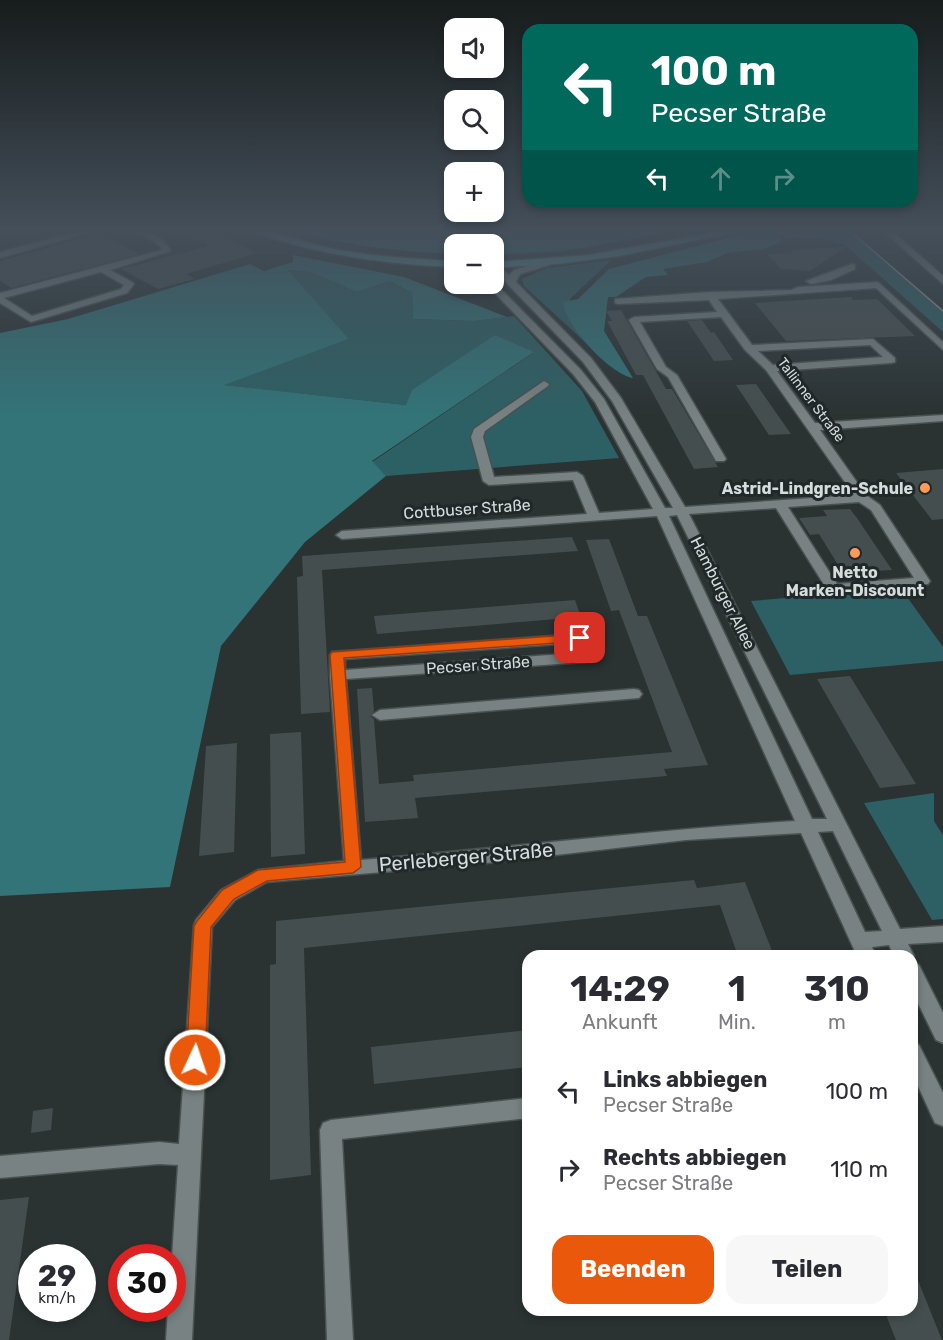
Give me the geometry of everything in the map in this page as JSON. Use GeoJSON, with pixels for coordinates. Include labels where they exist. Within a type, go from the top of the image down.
{"type":"FeatureCollection","features":[{"type":"Feature","properties":{"kind":"street"},"geometry":{"type":"LineString","coordinates":[[0,298],[19,293]]}},
{"type":"Feature","properties":{"kind":"street"},"geometry":{"type":"LineString","coordinates":[[0,298],[31,319],[119,293]]}},
{"type":"Feature","properties":{"kind":"street","name":"Hamburger Allee"},"geometry":{"type":"LineString","coordinates":[[520,293],[580,352],[611,392],[681,511],[840,824],[901,950]]}},
{"type":"Feature","properties":{"kind":"street"},"geometry":{"type":"LineString","coordinates":[[618,301],[788,293]]}},
{"type":"Feature","properties":{"kind":"street"},"geometry":{"type":"LineString","coordinates":[[886,293],[943,346]]}},
{"type":"Feature","properties":{"kind":"street","name":"Hamburger Allee"},"geometry":{"type":"LineString","coordinates":[[500,294],[577,372],[600,401],[661,512],[863,948]]}},
{"type":"Feature","properties":{"kind":"street","name":"Tallinner Straße"},"geometry":{"type":"LineString","coordinates":[[710,295],[749,348],[770,368],[862,498],[876,508],[923,581],[833,588],[779,503]]}},
{"type":"Feature","properties":{"kind":"street"},"geometry":{"type":"LineString","coordinates":[[720,459],[672,375],[662,369],[634,320],[724,314]]}},
{"type":"Feature","properties":{"kind":"street"},"geometry":{"type":"LineString","coordinates":[[749,348],[873,342],[891,360],[770,368]]}},
{"type":"Feature","properties":{"kind":"street","name":"Cottbuser Straße"},"geometry":{"type":"LineString","coordinates":[[544,384],[480,429],[477,436],[489,480],[577,476],[595,517]]}},
{"type":"Feature","properties":{"kind":"street"},"geometry":{"type":"LineString","coordinates":[[813,426],[943,418]]}},
{"type":"Feature","properties":{"kind":"street"},"geometry":{"type":"LineString","coordinates":[[681,511],[862,498]]}},
{"type":"Feature","properties":{"kind":"street","name":"Cottbuser Straße"},"geometry":{"type":"LineString","coordinates":[[342,535],[681,511]]}},
{"type":"Feature","properties":{"kind":"street","name":"Pecser Straße"},"geometry":{"type":"LineString","coordinates":[[338,675],[586,657],[580,638],[337,655],[338,675],[353,867]]}},
{"type":"Feature","properties":{"kind":"street"},"geometry":{"type":"LineString","coordinates":[[380,715],[634,694]]}},
{"type":"Feature","properties":{"kind":"street","name":"Perleberger Straße"},"geometry":{"type":"LineString","coordinates":[[178,1340],[203,926],[228,895],[264,874],[686,834],[840,824]]}},
{"type":"Feature","properties":{"kind":"street"},"geometry":{"type":"LineString","coordinates":[[863,948],[895,938],[943,934]]}},
{"type":"Feature","properties":{"kind":"street"},"geometry":{"type":"LineString","coordinates":[[918,983],[943,1034]]}},
{"type":"Feature","properties":{"kind":"street"},"geometry":{"type":"LineString","coordinates":[[918,1064],[943,1116]]}},
{"type":"Feature","properties":{"kind":"street"},"geometry":{"type":"LineString","coordinates":[[340,1340],[331,1130],[522,1109]]}},
{"type":"Feature","properties":{"kind":"street"},"geometry":{"type":"LineString","coordinates":[[0,1167],[159,1153],[190,1156]]}},
{"type":"Feature","properties":{"kind":"shaded area"},"geometry":{"type":"Polygon","coordinates":[[[156,293],[308,293],[349,339],[224,385],[406,405],[412,390],[495,335],[534,352],[372,461],[386,476],[305,542],[221,646],[170,887],[0,896],[0,333],[68,319],[156,293]]]}},
{"type":"Feature","properties":{"kind":"shaded area"},"geometry":{"type":"Polygon","coordinates":[[[307,293],[411,293],[413,319],[474,321],[514,316],[582,391],[619,458],[386,476],[372,462],[533,353],[495,335],[406,405],[222,385],[349,339],[307,293]]]}},
{"type":"Feature","properties":{"kind":"shaded area"},"geometry":{"type":"Polygon","coordinates":[[[411,293],[444,293],[507,317],[474,321],[413,319],[411,293]]]}},
{"type":"Feature","properties":{"kind":"shaded area"},"geometry":{"type":"Polygon","coordinates":[[[531,293],[577,293],[570,299],[571,310],[597,353],[531,293]]]}},
{"type":"Feature","properties":{"kind":"shaded area"},"geometry":{"type":"Polygon","coordinates":[[[585,293],[623,293],[616,297],[608,297],[604,331],[633,378],[623,375],[601,359],[580,336],[563,302],[578,299],[585,293]]]}},
{"type":"Feature","properties":{"kind":"shaded area"},"geometry":{"type":"Polygon","coordinates":[[[899,293],[922,293],[943,311],[943,332],[899,293]]]}},
{"type":"Feature","properties":{"kind":"shaded area"},"geometry":{"type":"Polygon","coordinates":[[[897,583],[943,647],[943,661],[790,675],[751,601],[856,592],[854,587],[897,583]]]}},
{"type":"Feature","properties":{"kind":"shaded area"},"geometry":{"type":"Polygon","coordinates":[[[934,793],[934,821],[943,835],[943,919],[932,920],[864,803],[934,793]]]}},
{"type":"Feature","properties":{"kind":"building"},"geometry":{"type":"Polygon","coordinates":[[[851,297],[853,300],[877,299],[915,336],[786,341],[755,303],[851,297]]]}},
{"type":"Feature","properties":{"kind":"building"},"geometry":{"type":"Polygon","coordinates":[[[621,310],[666,389],[672,389],[718,467],[694,469],[643,375],[636,375],[607,321],[612,321],[606,311],[621,310]]]}},
{"type":"Feature","properties":{"kind":"building"},"geometry":{"type":"Polygon","coordinates":[[[702,320],[711,333],[714,332],[733,360],[714,361],[687,321],[702,320]]]}},
{"type":"Feature","properties":{"kind":"building"},"geometry":{"type":"Polygon","coordinates":[[[756,384],[791,434],[769,435],[736,385],[756,384]]]}},
{"type":"Feature","properties":{"kind":"building","name":"Astrid-Lindgren-Schule"},"geometry":{"type":"Polygon","coordinates":[[[943,469],[943,519],[932,520],[896,473],[943,469]]]}},
{"type":"Feature","properties":{"kind":"building","name":"Netto Marken-Discount"},"geometry":{"type":"Polygon","coordinates":[[[850,509],[892,570],[843,573],[819,534],[810,535],[799,518],[827,516],[823,510],[850,509]]]}},
{"type":"Feature","properties":{"kind":"building"},"geometry":{"type":"Polygon","coordinates":[[[572,537],[578,551],[322,570],[330,712],[301,714],[297,577],[303,576],[302,556],[572,537]]]}},
{"type":"Feature","properties":{"kind":"building"},"geometry":{"type":"Polygon","coordinates":[[[609,539],[638,616],[647,616],[708,765],[664,769],[667,776],[415,798],[418,818],[365,822],[357,689],[372,688],[374,711],[370,716],[374,719],[379,784],[414,781],[413,775],[672,752],[619,610],[611,611],[586,540],[609,539]]]}},
{"type":"Feature","properties":{"kind":"building"},"geometry":{"type":"Polygon","coordinates":[[[575,600],[581,617],[377,634],[374,616],[575,600]]]}},
{"type":"Feature","properties":{"kind":"building"},"geometry":{"type":"Polygon","coordinates":[[[850,676],[916,784],[880,788],[817,679],[850,676]]]}},
{"type":"Feature","properties":{"kind":"building"},"geometry":{"type":"Polygon","coordinates":[[[301,732],[305,854],[271,857],[270,734],[301,732]]]}},
{"type":"Feature","properties":{"kind":"building"},"geometry":{"type":"Polygon","coordinates":[[[237,743],[234,852],[199,856],[206,746],[237,743]]]}},
{"type":"Feature","properties":{"kind":"building"},"geometry":{"type":"Polygon","coordinates":[[[694,880],[697,888],[745,882],[772,950],[736,950],[720,905],[304,948],[311,1175],[270,1180],[270,965],[276,964],[276,921],[694,880]]]}},
{"type":"Feature","properties":{"kind":"building"},"geometry":{"type":"Polygon","coordinates":[[[522,1031],[522,1068],[374,1084],[371,1047],[522,1031]]]}},
{"type":"Feature","properties":{"kind":"building"},"geometry":{"type":"Polygon","coordinates":[[[53,1108],[51,1130],[31,1133],[33,1111],[53,1108]]]}},
{"type":"Feature","properties":{"kind":"building"},"geometry":{"type":"Polygon","coordinates":[[[29,1197],[22,1244],[18,1244],[18,1276],[9,1340],[0,1340],[0,1200],[29,1197]]]}},
{"type":"Feature","properties":{"kind":"building"},"geometry":{"type":"Polygon","coordinates":[[[918,1280],[942,1340],[896,1340],[886,1316],[918,1316],[918,1280]]]}},
{"type":"Feature","properties":{"kind":"tram line"},"geometry":{"type":"LineString","coordinates":[[922,293],[943,311]]}},
{"type":"Feature","properties":{"kind":"place","name":"Astrid-Lindgren-Schule"},"geometry":{"type":"Point","coordinates":[925,488]}},
{"type":"Feature","properties":{"kind":"place","name":"Netto Marken-Discount"},"geometry":{"type":"Point","coordinates":[855,553]}},
{"type":"Feature","properties":{"kind":"route"},"geometry":{"type":"LineString","coordinates":[[195,1060],[203,926],[228,895],[264,874],[353,867],[337,655],[580,638]]}}]}
